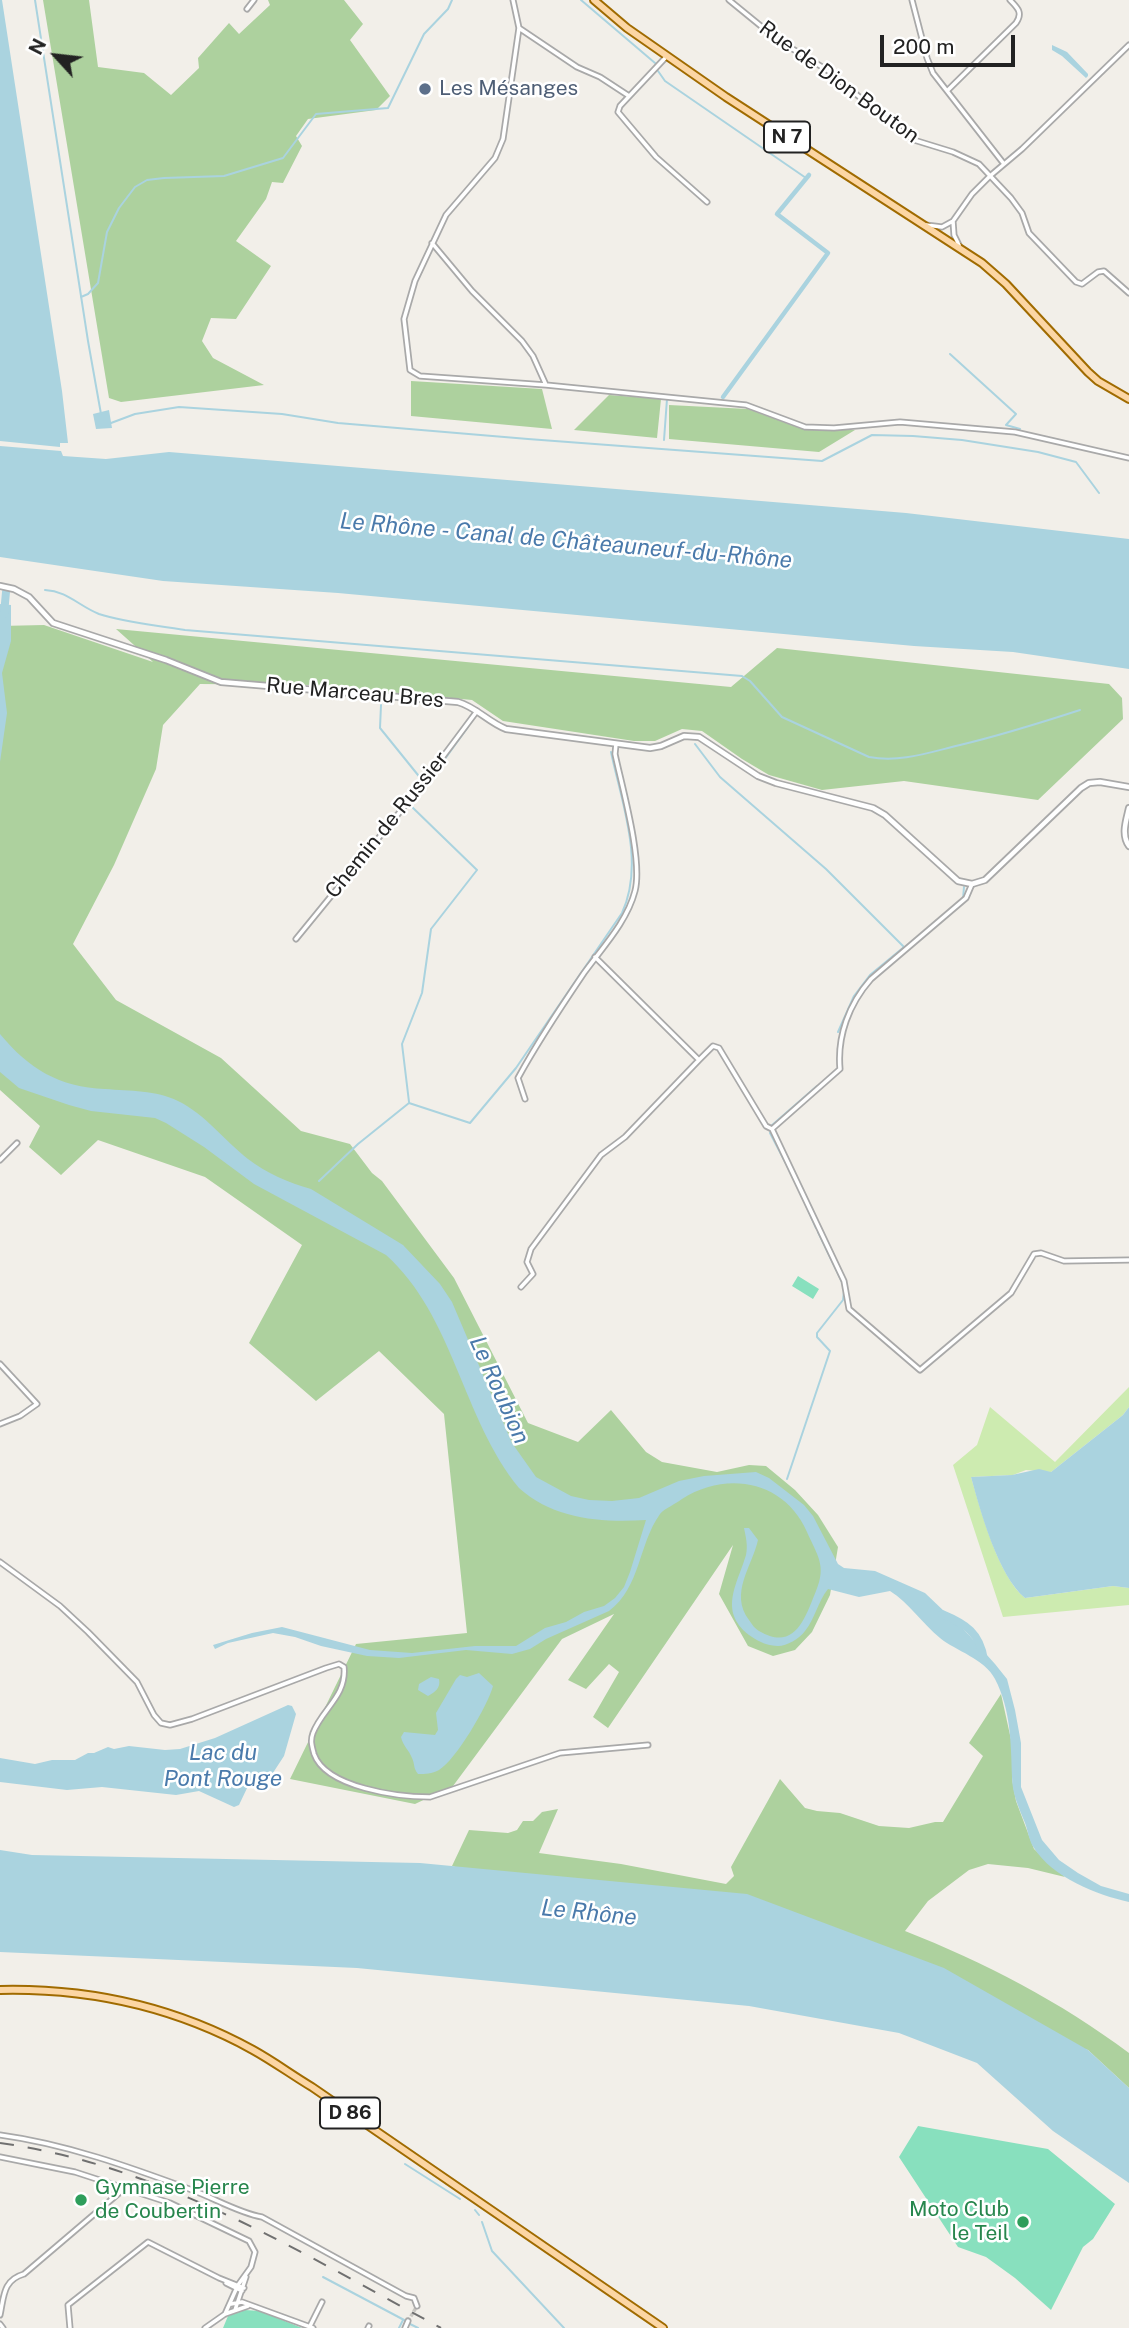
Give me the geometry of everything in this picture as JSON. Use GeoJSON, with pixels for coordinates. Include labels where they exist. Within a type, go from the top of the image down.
{"type":"FeatureCollection","features":[{"type":"Feature","properties":{"kind":"main road","name":"N 7"},"geometry":{"type":"LineString","coordinates":[[594,0],[627,28],[726,97],[961,250],[1006,284],[1088,372],[1128,398]]}},
{"type":"Feature","properties":{"kind":"main road","name":"D 86"},"geometry":{"type":"LineString","coordinates":[[0,1990],[100,1995],[144,2004],[171,2012],[253,2050],[312,2087],[663,2328]]}},
{"type":"Feature","properties":{"kind":"street"},"geometry":{"type":"LineString","coordinates":[[247,9],[254,0]]}},
{"type":"Feature","properties":{"kind":"street"},"geometry":{"type":"LineString","coordinates":[[513,0],[519,28],[500,149],[452,208],[415,281],[404,319],[410,370],[429,379],[546,385],[746,405],[805,427],[834,428],[900,422],[1015,432],[1129,458]]}},
{"type":"Feature","properties":{"kind":"street","name":"Rue de Dion Bouton"},"geometry":{"type":"LineString","coordinates":[[729,0],[778,40],[827,69],[914,140],[970,158],[990,176],[1022,213],[1029,233],[1076,282],[1082,284],[1098,272],[1104,271],[1129,293]]}},
{"type":"Feature","properties":{"kind":"street"},"geometry":{"type":"LineString","coordinates":[[912,0],[933,73],[1004,164]]}},
{"type":"Feature","properties":{"kind":"street"},"geometry":{"type":"LineString","coordinates":[[948,90],[1016,23],[1020,17],[1019,10],[1010,0]]}},
{"type":"Feature","properties":{"kind":"street"},"geometry":{"type":"LineString","coordinates":[[519,28],[577,67],[600,77],[629,96]]}},
{"type":"Feature","properties":{"kind":"street"},"geometry":{"type":"LineString","coordinates":[[921,223],[942,227],[953,220],[972,194],[990,176],[1129,45]]}},
{"type":"Feature","properties":{"kind":"street"},"geometry":{"type":"LineString","coordinates":[[667,56],[618,111],[656,157],[707,202]]}},
{"type":"Feature","properties":{"kind":"street"},"geometry":{"type":"LineString","coordinates":[[953,220],[954,236],[961,250]]}},
{"type":"Feature","properties":{"kind":"street"},"geometry":{"type":"LineString","coordinates":[[432,243],[472,291],[522,341],[533,356],[546,385]]}},
{"type":"Feature","properties":{"kind":"street","name":"Rue Marceau Bres"},"geometry":{"type":"LineString","coordinates":[[0,586],[14,589],[29,597],[53,623],[166,660],[221,682],[458,702],[469,705],[506,729],[650,748],[684,736],[699,737],[758,776],[873,808],[885,815],[950,876],[972,884]]}},
{"type":"Feature","properties":{"kind":"street","name":"Chemin de Russier"},"geometry":{"type":"LineString","coordinates":[[296,939],[421,786],[477,711]]}},
{"type":"Feature","properties":{"kind":"street"},"geometry":{"type":"LineString","coordinates":[[524,1099],[518,1078],[532,1052],[622,920],[635,891],[636,869],[632,834],[615,754],[616,744]]}},
{"type":"Feature","properties":{"kind":"street"},"geometry":{"type":"LineString","coordinates":[[770,1128],[840,1069],[840,1045],[844,1027],[861,990],[871,979],[959,905],[966,898],[972,884],[985,880],[1081,788],[1089,783],[1129,787]]}},
{"type":"Feature","properties":{"kind":"street"},"geometry":{"type":"LineString","coordinates":[[1129,808],[1125,830],[1125,840],[1129,846]]}},
{"type":"Feature","properties":{"kind":"street"},"geometry":{"type":"LineString","coordinates":[[595,957],[699,1060]]}},
{"type":"Feature","properties":{"kind":"street"},"geometry":{"type":"LineString","coordinates":[[521,1287],[533,1274],[527,1262],[531,1249],[601,1155],[625,1138],[713,1046],[719,1048],[770,1128],[844,1281],[849,1309],[920,1370],[1011,1293],[1034,1254],[1041,1253],[1064,1261],[1129,1260]]}},
{"type":"Feature","properties":{"kind":"street"},"geometry":{"type":"LineString","coordinates":[[0,1160],[17,1143]]}},
{"type":"Feature","properties":{"kind":"street"},"geometry":{"type":"LineString","coordinates":[[0,1364],[37,1404],[20,1416],[0,1424]]}},
{"type":"Feature","properties":{"kind":"street"},"geometry":{"type":"LineString","coordinates":[[0,1562],[70,1614],[130,1674],[161,1723],[170,1725],[192,1719],[276,1685],[339,1664],[344,1667],[345,1678],[340,1693],[314,1730],[310,1741],[316,1759],[337,1779],[407,1797],[430,1797],[560,1753],[648,1745]]}},
{"type":"Feature","properties":{"kind":"street"},"geometry":{"type":"LineString","coordinates":[[0,2135],[111,2161],[220,2200],[249,2215],[262,2217],[414,2298],[417,2306]]}},
{"type":"Feature","properties":{"kind":"street"},"geometry":{"type":"LineString","coordinates":[[0,2157],[75,2172],[170,2203],[249,2241],[255,2252],[236,2303],[205,2328]]}},
{"type":"Feature","properties":{"kind":"street"},"geometry":{"type":"LineString","coordinates":[[0,2315],[8,2282],[24,2274],[125,2188]]}},
{"type":"Feature","properties":{"kind":"street"},"geometry":{"type":"LineString","coordinates":[[70,2328],[68,2305],[148,2242],[243,2289]]}},
{"type":"Feature","properties":{"kind":"street"},"geometry":{"type":"LineString","coordinates":[[225,2314],[235,2310],[237,2287],[246,2275]]}},
{"type":"Feature","properties":{"kind":"street"},"geometry":{"type":"LineString","coordinates":[[236,2303],[312,2327],[322,2302]]}},
{"type":"Feature","properties":{"kind":"street"},"geometry":{"type":"LineString","coordinates":[[405,2328],[408,2321]]}},
{"type":"Feature","properties":{"kind":"green space"},"geometry":{"type":"Polygon","coordinates":[[[43,0],[89,0],[98,67],[144,73],[171,95],[199,68],[198,58],[229,23],[239,34],[270,5],[268,0],[344,0],[363,24],[350,40],[390,96],[376,110],[308,119],[296,136],[302,146],[283,183],[272,182],[266,199],[236,241],[271,266],[236,319],[211,318],[202,341],[213,358],[264,385],[121,402],[109,398],[43,0]]]}},
{"type":"Feature","properties":{"kind":"green space"},"geometry":{"type":"Polygon","coordinates":[[[411,381],[542,389],[552,429],[411,416],[411,381]]]}},
{"type":"Feature","properties":{"kind":"green space"},"geometry":{"type":"Polygon","coordinates":[[[609,395],[661,399],[657,438],[574,430],[609,395]]]}},
{"type":"Feature","properties":{"kind":"green space"},"geometry":{"type":"Polygon","coordinates":[[[669,405],[748,409],[802,429],[855,430],[819,452],[669,439],[669,405]]]}},
{"type":"Feature","properties":{"kind":"green space"},"geometry":{"type":"Polygon","coordinates":[[[44,625],[153,662],[116,629],[731,687],[777,648],[1109,684],[1122,698],[1123,719],[1038,800],[904,781],[822,790],[769,775],[702,731],[682,729],[655,741],[634,741],[503,721],[472,700],[315,685],[200,684],[163,725],[156,769],[114,865],[73,944],[116,1000],[221,1058],[301,1131],[350,1144],[372,1173],[382,1181],[454,1278],[528,1423],[578,1442],[611,1410],[646,1452],[662,1462],[717,1472],[749,1465],[766,1466],[795,1490],[818,1515],[838,1547],[830,1595],[812,1632],[795,1650],[773,1656],[748,1646],[719,1594],[733,1545],[608,1728],[593,1717],[619,1672],[609,1664],[586,1689],[568,1680],[614,1614],[562,1639],[453,1786],[415,1804],[290,1779],[356,1644],[467,1633],[444,1414],[379,1351],[316,1401],[249,1343],[302,1245],[205,1177],[98,1140],[61,1175],[29,1147],[40,1126],[0,1090],[0,626],[44,625]]]}},
{"type":"Feature","properties":{"kind":"green space"},"geometry":{"type":"Polygon","coordinates":[[[798,1276],[819,1289],[813,1299],[792,1286],[798,1276]]]}},
{"type":"Feature","properties":{"kind":"green space"},"geometry":{"type":"Polygon","coordinates":[[[1129,1387],[1129,1407],[1123,1415],[1051,1472],[1026,1470],[1013,1475],[971,1477],[999,1559],[1015,1588],[1025,1598],[1113,1586],[1129,1588],[1129,1605],[1003,1617],[953,1465],[977,1445],[990,1407],[1055,1462],[1129,1387]]]}},
{"type":"Feature","properties":{"kind":"green space"},"geometry":{"type":"Polygon","coordinates":[[[1001,1694],[1012,1744],[1012,1779],[1016,1801],[1034,1849],[1065,1877],[1028,1868],[988,1864],[969,1870],[928,1901],[905,1931],[1021,1984],[1103,2034],[1129,2053],[1129,2088],[1088,2050],[452,1866],[469,1830],[508,1833],[517,1830],[523,1821],[533,1821],[542,1812],[558,1809],[539,1853],[621,1864],[726,1884],[734,1876],[731,1867],[780,1779],[805,1808],[840,1813],[879,1826],[909,1828],[943,1822],[983,1756],[969,1743],[1001,1694]]]}},
{"type":"Feature","properties":{"kind":"green space","name":"Moto Club le Teil"},"geometry":{"type":"Polygon","coordinates":[[[918,2126],[1048,2149],[1115,2204],[1093,2239],[1083,2247],[1051,2310],[986,2257],[958,2247],[899,2157],[918,2126]]]}},
{"type":"Feature","properties":{"kind":"green space"},"geometry":{"type":"Polygon","coordinates":[[[245,2310],[260,2311],[302,2328],[223,2328],[228,2316],[245,2310]]]}},
{"type":"Feature","properties":{"kind":"water"},"geometry":{"type":"Polygon","coordinates":[[[0,0],[62,391],[68,443],[60,443],[60,447],[0,441],[0,0]]]}},
{"type":"Feature","properties":{"kind":"water"},"geometry":{"type":"Polygon","coordinates":[[[1052,45],[1067,52],[1088,76],[1086,78],[1052,50],[1052,45]]]}},
{"type":"Feature","properties":{"kind":"water"},"geometry":{"type":"Polygon","coordinates":[[[109,410],[112,428],[96,429],[93,414],[109,410]]]}},
{"type":"Feature","properties":{"kind":"water","name":"Le Rhône - Canal de Châteauneuf-du-Rhône"},"geometry":{"type":"Polygon","coordinates":[[[0,446],[61,451],[63,456],[106,459],[169,452],[906,513],[1129,539],[1129,669],[1013,652],[914,646],[338,593],[163,581],[0,557],[0,446]]]}},
{"type":"Feature","properties":{"kind":"water"},"geometry":{"type":"Polygon","coordinates":[[[0,604],[11,605],[11,641],[2,673],[7,713],[0,762],[0,604]]]}},
{"type":"Feature","properties":{"kind":"water"},"geometry":{"type":"Polygon","coordinates":[[[0,1034],[22,1057],[59,1080],[88,1087],[152,1093],[170,1097],[188,1106],[255,1164],[278,1177],[311,1189],[403,1245],[440,1284],[452,1302],[512,1443],[536,1477],[571,1496],[612,1501],[639,1498],[679,1481],[756,1472],[769,1478],[804,1505],[813,1516],[838,1564],[844,1568],[875,1571],[925,1593],[968,1634],[1007,1679],[1021,1743],[1021,1787],[1042,1840],[1059,1860],[1078,1873],[1101,1886],[1129,1894],[1129,1902],[1103,1895],[1076,1883],[1052,1868],[1034,1848],[1013,1789],[1007,1715],[995,1679],[984,1666],[940,1638],[890,1591],[859,1597],[828,1589],[805,1631],[793,1642],[781,1646],[761,1642],[741,1628],[732,1608],[735,1588],[746,1555],[744,1528],[749,1528],[758,1540],[741,1590],[741,1600],[743,1610],[759,1631],[782,1637],[797,1629],[808,1612],[821,1574],[817,1554],[797,1515],[785,1501],[753,1486],[736,1483],[717,1485],[699,1490],[665,1510],[653,1526],[633,1578],[619,1601],[609,1611],[530,1649],[512,1654],[466,1650],[399,1658],[367,1656],[273,1633],[228,1643],[215,1649],[213,1645],[282,1627],[370,1650],[412,1653],[475,1646],[516,1646],[545,1628],[604,1606],[615,1598],[624,1587],[630,1572],[646,1520],[612,1521],[563,1513],[532,1498],[519,1488],[484,1431],[427,1307],[409,1280],[386,1255],[254,1184],[166,1123],[155,1118],[91,1111],[19,1088],[0,1072],[0,1034]]]}},
{"type":"Feature","properties":{"kind":"water"},"geometry":{"type":"Polygon","coordinates":[[[1129,1407],[1129,1588],[1113,1586],[1025,1598],[1015,1588],[998,1559],[971,1477],[1012,1475],[1039,1469],[1051,1472],[1123,1415],[1129,1407]]]}},
{"type":"Feature","properties":{"kind":"water"},"geometry":{"type":"Polygon","coordinates":[[[479,1673],[493,1686],[470,1731],[454,1755],[439,1770],[418,1774],[401,1737],[404,1732],[435,1735],[438,1730],[436,1713],[456,1679],[460,1675],[467,1677],[479,1673]]]}},
{"type":"Feature","properties":{"kind":"water"},"geometry":{"type":"Polygon","coordinates":[[[431,1677],[439,1679],[439,1685],[428,1696],[418,1690],[419,1684],[431,1677]]]}},
{"type":"Feature","properties":{"kind":"water","name":"Lac du Pont Rouge"},"geometry":{"type":"Polygon","coordinates":[[[288,1705],[292,1706],[296,1714],[284,1756],[267,1782],[255,1781],[249,1784],[239,1805],[234,1807],[199,1791],[176,1795],[102,1787],[67,1790],[0,1782],[0,1758],[35,1764],[52,1760],[75,1760],[108,1747],[180,1749],[215,1738],[288,1705]]]}},
{"type":"Feature","properties":{"kind":"water","name":"Le Rhône"},"geometry":{"type":"Polygon","coordinates":[[[0,1850],[32,1855],[420,1863],[747,1894],[944,1968],[1088,2050],[1129,2088],[1129,2183],[1053,2131],[977,2063],[899,2033],[749,2006],[357,1968],[0,1952],[0,1850]]]}},
{"type":"Feature","properties":{"kind":"waterway"},"geometry":{"type":"LineString","coordinates":[[35,0],[101,414]]}},
{"type":"Feature","properties":{"kind":"waterway"},"geometry":{"type":"LineString","coordinates":[[81,297],[88,294],[98,283],[107,232],[119,208],[135,187],[147,180],[224,176],[283,158],[316,114],[388,108],[424,34],[448,9],[452,0]]}},
{"type":"Feature","properties":{"kind":"waterway"},"geometry":{"type":"LineString","coordinates":[[581,0],[655,63]]}},
{"type":"Feature","properties":{"kind":"waterway"},"geometry":{"type":"LineString","coordinates":[[658,71],[665,81],[806,178]]}},
{"type":"Feature","properties":{"kind":"waterway"},"geometry":{"type":"LineString","coordinates":[[723,397],[828,253],[777,214],[809,175]]}},
{"type":"Feature","properties":{"kind":"waterway"},"geometry":{"type":"LineString","coordinates":[[950,354],[1016,414],[1006,425],[1020,429]]}},
{"type":"Feature","properties":{"kind":"waterway"},"geometry":{"type":"LineString","coordinates":[[664,440],[667,399],[718,404]]}},
{"type":"Feature","properties":{"kind":"waterway"},"geometry":{"type":"LineString","coordinates":[[111,423],[135,414],[179,407],[282,414],[338,423],[528,439],[822,461],[872,435],[913,436],[962,440],[1038,452],[1076,462],[1099,493]]}},
{"type":"Feature","properties":{"kind":"waterway"},"geometry":{"type":"LineString","coordinates":[[45,590],[60,593],[109,617],[185,630],[742,676],[750,681],[782,717],[869,757],[904,758],[1006,733],[1080,710]]}},
{"type":"Feature","properties":{"kind":"waterway","name":"Le Roubion"},"geometry":{"type":"LineString","coordinates":[[4,614],[6,592]]}},
{"type":"Feature","properties":{"kind":"waterway"},"geometry":{"type":"LineString","coordinates":[[381,705],[380,728],[422,780]]}},
{"type":"Feature","properties":{"kind":"waterway"},"geometry":{"type":"LineString","coordinates":[[409,1102],[402,1044],[422,993],[431,929],[477,870],[411,806],[468,727]]}},
{"type":"Feature","properties":{"kind":"waterway"},"geometry":{"type":"LineString","coordinates":[[695,744],[720,777],[826,869],[904,947],[870,975],[854,996],[838,1032]]}},
{"type":"Feature","properties":{"kind":"waterway"},"geometry":{"type":"LineString","coordinates":[[319,1181],[358,1144],[409,1103],[470,1123],[516,1068],[622,913],[629,894],[632,854],[611,752]]}},
{"type":"Feature","properties":{"kind":"waterway"},"geometry":{"type":"LineString","coordinates":[[963,899],[964,887]]}},
{"type":"Feature","properties":{"kind":"waterway"},"geometry":{"type":"LineString","coordinates":[[904,948],[913,941]]}},
{"type":"Feature","properties":{"kind":"waterway"},"geometry":{"type":"LineString","coordinates":[[771,1126],[817,1086]]}},
{"type":"Feature","properties":{"kind":"waterway"},"geometry":{"type":"LineString","coordinates":[[770,1133],[794,1179]]}},
{"type":"Feature","properties":{"kind":"waterway"},"geometry":{"type":"LineString","coordinates":[[798,1187],[816,1228]]}},
{"type":"Feature","properties":{"kind":"waterway"},"geometry":{"type":"LineString","coordinates":[[818,1232],[842,1282]]}},
{"type":"Feature","properties":{"kind":"waterway"},"geometry":{"type":"LineString","coordinates":[[787,1479],[830,1351],[817,1337],[817,1333],[843,1300],[844,1291]]}},
{"type":"Feature","properties":{"kind":"waterway","name":"Le Roubion"},"geometry":{"type":"LineString","coordinates":[[942,1614],[958,1622],[975,1636],[984,1660]]}},
{"type":"Feature","properties":{"kind":"waterway"},"geometry":{"type":"LineString","coordinates":[[405,2164],[460,2199]]}},
{"type":"Feature","properties":{"kind":"waterway"},"geometry":{"type":"LineString","coordinates":[[475,2210],[479,2215]]}},
{"type":"Feature","properties":{"kind":"waterway"},"geometry":{"type":"LineString","coordinates":[[482,2222],[492,2251],[564,2328]]}},
{"type":"Feature","properties":{"kind":"waterway"},"geometry":{"type":"LineString","coordinates":[[323,2277],[406,2321]]}},
{"type":"Feature","properties":{"kind":"waterway"},"geometry":{"type":"LineString","coordinates":[[399,2328],[403,2320]]}},
{"type":"Feature","properties":{"kind":"waterway"},"geometry":{"type":"LineString","coordinates":[[410,2324],[418,2328]]}},
{"type":"Feature","properties":{"kind":"tunnel"},"geometry":{"type":"LineString","coordinates":[[408,2321],[417,2306]]}},
{"type":"Feature","properties":{"kind":"railway"},"geometry":{"type":"LineString","coordinates":[[0,2143],[59,2154],[173,2191],[282,2242],[441,2328]]}},
{"type":"Feature","properties":{"kind":"place","name":"Les Mésanges"},"geometry":{"type":"Point","coordinates":[425,89]}},
{"type":"Feature","properties":{"kind":"place","name":"Gymnase Pierre de Coubertin"},"geometry":{"type":"Point","coordinates":[81,2200]}},
{"type":"Feature","properties":{"kind":"place","name":"Moto Club le Teil"},"geometry":{"type":"Point","coordinates":[1023,2222]}}]}
